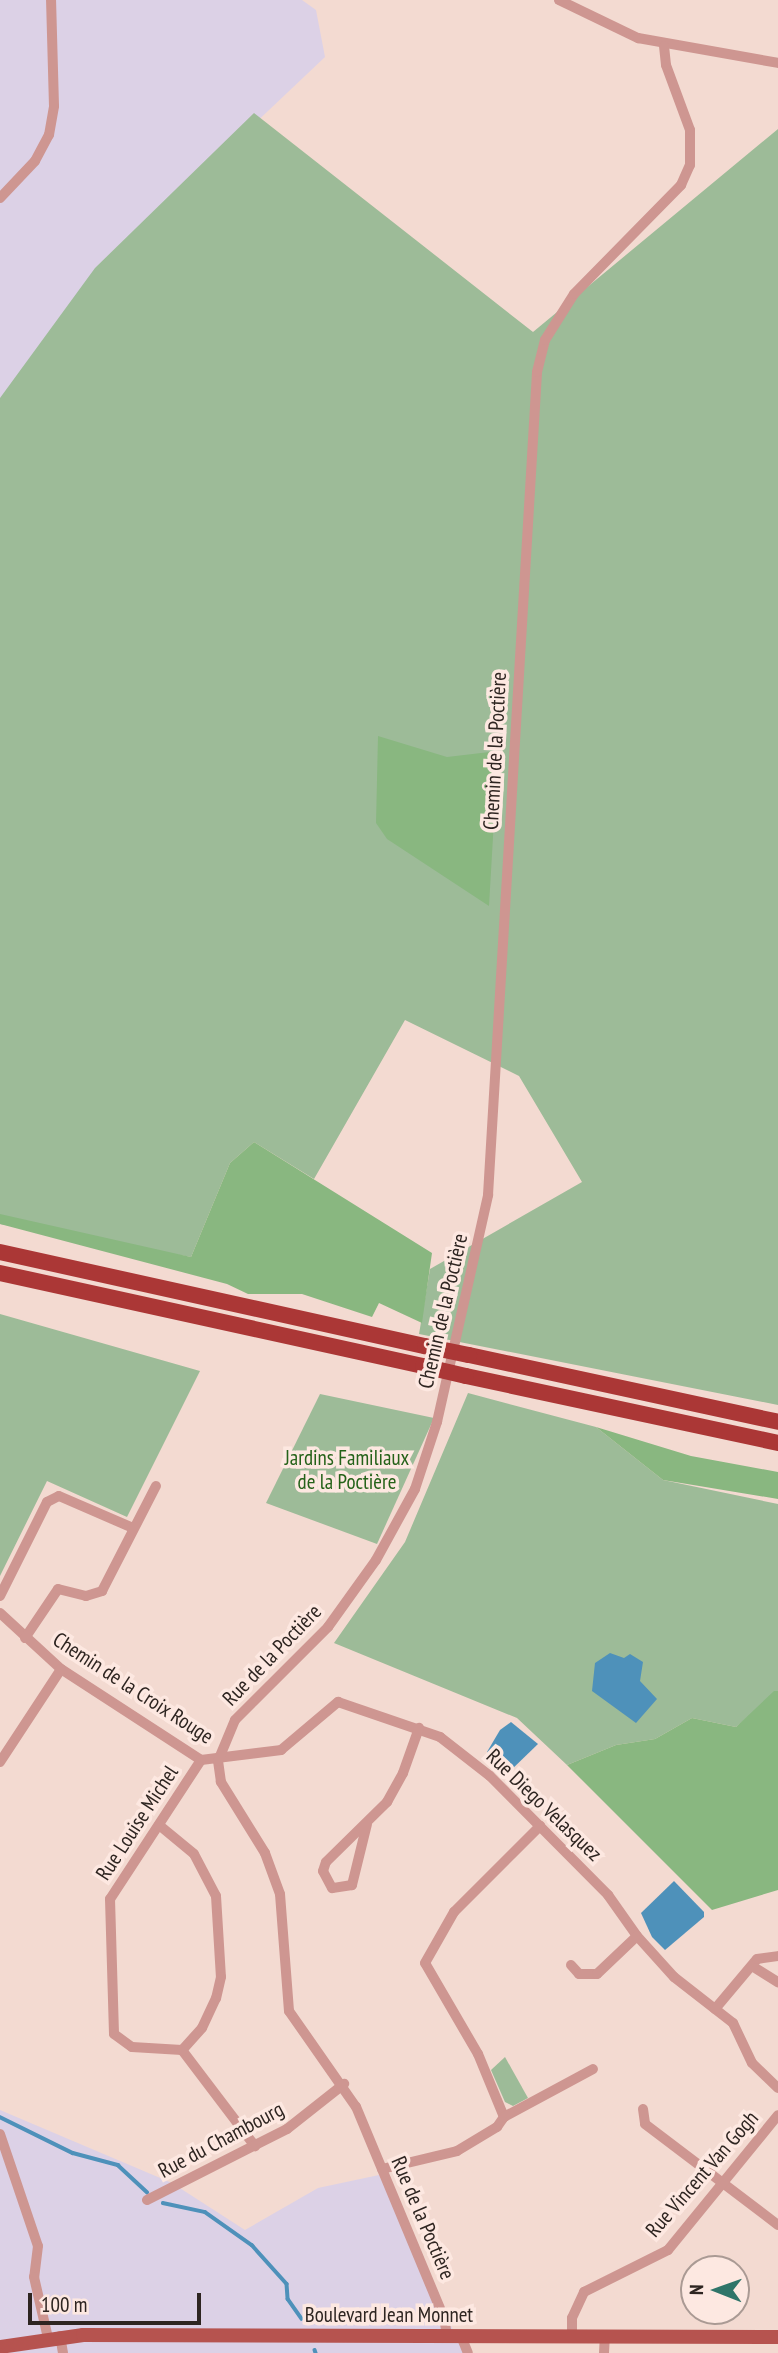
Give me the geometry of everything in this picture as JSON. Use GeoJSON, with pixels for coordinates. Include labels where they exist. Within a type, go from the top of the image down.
{"type":"FeatureCollection","features":[{"type":"Feature","properties":{"kind":"highway"},"geometry":{"type":"LineString","coordinates":[[4,1252],[778,1422]]}},
{"type":"Feature","properties":{"kind":"highway"},"geometry":{"type":"LineString","coordinates":[[0,1273],[778,1443]]}},
{"type":"Feature","properties":{"kind":"main road","name":"Boulevard Jean Monnet"},"geometry":{"type":"LineString","coordinates":[[0,2347],[54,2337],[778,2337]]}},
{"type":"Feature","properties":{"kind":"street"},"geometry":{"type":"LineString","coordinates":[[0,198],[35,161],[49,135],[54,106],[51,0]]}},
{"type":"Feature","properties":{"kind":"street"},"geometry":{"type":"LineString","coordinates":[[559,0],[613,28],[664,46],[778,63]]}},
{"type":"Feature","properties":{"kind":"street","name":"Chemin de la Poctière"},"geometry":{"type":"LineString","coordinates":[[407,1507],[434,1434],[488,1195],[537,372],[545,340],[574,294],[681,185],[690,165],[690,130],[666,65],[664,46]]}},
{"type":"Feature","properties":{"kind":"street"},"geometry":{"type":"LineString","coordinates":[[25,1638],[58,1589],[86,1596],[102,1591],[156,1486]]}},
{"type":"Feature","properties":{"kind":"street"},"geometry":{"type":"LineString","coordinates":[[0,1596],[47,1502],[59,1496],[133,1528]]}},
{"type":"Feature","properties":{"kind":"street","name":"Rue de la Poctière"},"geometry":{"type":"LineString","coordinates":[[407,1507],[370,1569],[328,1626],[235,1720],[218,1761],[221,1783],[265,1853],[280,1894],[289,2011],[344,2084],[444,2318],[467,2353]]}},
{"type":"Feature","properties":{"kind":"street","name":"Chemin de la Croix Rouge"},"geometry":{"type":"LineString","coordinates":[[0,1613],[61,1669],[201,1760],[218,1761]]}},
{"type":"Feature","properties":{"kind":"street"},"geometry":{"type":"LineString","coordinates":[[1,1757],[61,1669]]}},
{"type":"Feature","properties":{"kind":"street","name":"Rue Diego Velasquez"},"geometry":{"type":"LineString","coordinates":[[218,1761],[289,1746],[338,1702],[440,1737],[491,1776],[608,1895],[637,1936],[674,1977],[733,2023],[752,2063],[778,2088]]}},
{"type":"Feature","properties":{"kind":"street"},"geometry":{"type":"LineString","coordinates":[[368,1824],[352,1885],[332,1888],[326,1884],[323,1871],[326,1862],[368,1824],[403,1773],[419,1728]]}},
{"type":"Feature","properties":{"kind":"street","name":"Rue Louise Michel"},"geometry":{"type":"LineString","coordinates":[[182,2050],[132,2047],[114,2034],[110,1899],[201,1760]]}},
{"type":"Feature","properties":{"kind":"street"},"geometry":{"type":"LineString","coordinates":[[159,1825],[194,1854],[216,1896],[221,1977],[216,1998],[202,2028],[182,2050],[255,2146]]}},
{"type":"Feature","properties":{"kind":"street"},"geometry":{"type":"LineString","coordinates":[[504,2117],[478,2054],[425,1963],[454,1912],[540,1826]]}},
{"type":"Feature","properties":{"kind":"street"},"geometry":{"type":"LineString","coordinates":[[571,1965],[579,1974],[597,1974],[637,1936]]}},
{"type":"Feature","properties":{"kind":"street"},"geometry":{"type":"LineString","coordinates":[[715,2010],[762,1956],[778,1956]]}},
{"type":"Feature","properties":{"kind":"street"},"geometry":{"type":"LineString","coordinates":[[752,1966],[778,1982]]}},
{"type":"Feature","properties":{"kind":"street"},"geometry":{"type":"LineString","coordinates":[[382,2169],[457,2151],[497,2127],[504,2117],[593,2069]]}},
{"type":"Feature","properties":{"kind":"street","name":"Rue du Chambourg"},"geometry":{"type":"LineString","coordinates":[[147,2200],[287,2129],[344,2084]]}},
{"type":"Feature","properties":{"kind":"street"},"geometry":{"type":"LineString","coordinates":[[643,2109],[645,2124],[778,2225]]}},
{"type":"Feature","properties":{"kind":"street","name":"Rue Vincent Van Gogh"},"geometry":{"type":"LineString","coordinates":[[572,2336],[572,2318],[584,2292],[668,2250],[778,2115]]}},
{"type":"Feature","properties":{"kind":"street"},"geometry":{"type":"LineString","coordinates":[[0,2134],[38,2246],[34,2277],[54,2337],[63,2353]]}},
{"type":"Feature","properties":{"kind":"street"},"geometry":{"type":"LineString","coordinates":[[604,2353],[605,2336]]}},
{"type":"Feature","properties":{"kind":"shaded area"},"geometry":{"type":"Polygon","coordinates":[[[0,0],[302,0],[316,10],[325,57],[94,276],[0,400],[0,0]]]}},
{"type":"Feature","properties":{"kind":"shaded area"},"geometry":{"type":"Polygon","coordinates":[[[0,2110],[172,2183],[245,2230],[318,2188],[379,2175],[464,2353],[0,2353],[0,2110]]]}},
{"type":"Feature","properties":{"kind":"green space"},"geometry":{"type":"Polygon","coordinates":[[[254,113],[533,332],[778,129],[778,1405],[419,1334],[430,1269],[582,1182],[519,1076],[405,1020],[314,1179],[254,1142],[230,1163],[191,1257],[0,1224],[0,398],[95,268],[254,113]]]}},
{"type":"Feature","properties":{"kind":"green space"},"geometry":{"type":"Polygon","coordinates":[[[378,736],[447,757],[498,751],[489,906],[387,839],[376,823],[378,736]]]}},
{"type":"Feature","properties":{"kind":"green space"},"geometry":{"type":"Polygon","coordinates":[[[254,1142],[432,1253],[422,1323],[379,1303],[372,1317],[302,1294],[248,1294],[227,1284],[0,1224],[0,1214],[191,1257],[230,1163],[254,1142]]]}},
{"type":"Feature","properties":{"kind":"green space"},"geometry":{"type":"Polygon","coordinates":[[[0,1314],[200,1371],[127,1517],[47,1481],[0,1576],[0,1314]]]}},
{"type":"Feature","properties":{"kind":"green space"},"geometry":{"type":"Polygon","coordinates":[[[468,1393],[596,1427],[663,1480],[778,1504],[778,1691],[736,1727],[692,1718],[655,1739],[616,1745],[567,1765],[517,1718],[334,1643],[405,1542],[468,1393]]]}},
{"type":"Feature","properties":{"kind":"green space","name":"Jardins Familiaux de la Poctière"},"geometry":{"type":"Polygon","coordinates":[[[320,1394],[434,1418],[377,1544],[266,1503],[320,1394]]]}},
{"type":"Feature","properties":{"kind":"green space"},"geometry":{"type":"Polygon","coordinates":[[[596,1427],[691,1456],[778,1472],[778,1499],[663,1480],[596,1427]]]}},
{"type":"Feature","properties":{"kind":"green space"},"geometry":{"type":"Polygon","coordinates":[[[774,1691],[778,1691],[778,1890],[712,1910],[567,1765],[616,1745],[655,1739],[692,1718],[736,1727],[774,1691]]]}},
{"type":"Feature","properties":{"kind":"green space"},"geometry":{"type":"Polygon","coordinates":[[[505,2057],[528,2098],[513,2106],[505,2102],[491,2070],[505,2057]]]}},
{"type":"Feature","properties":{"kind":"water"},"geometry":{"type":"Polygon","coordinates":[[[610,1653],[624,1658],[630,1654],[643,1662],[640,1681],[657,1699],[636,1723],[592,1691],[595,1663],[610,1653]]]}},
{"type":"Feature","properties":{"kind":"water"},"geometry":{"type":"Polygon","coordinates":[[[511,1722],[538,1744],[507,1774],[490,1761],[487,1752],[500,1730],[511,1722]]]}},
{"type":"Feature","properties":{"kind":"water"},"geometry":{"type":"Polygon","coordinates":[[[674,1881],[704,1912],[704,1917],[665,1950],[652,1937],[641,1913],[674,1881]]]}},
{"type":"Feature","properties":{"kind":"waterway"},"geometry":{"type":"LineString","coordinates":[[0,2117],[73,2153],[118,2165],[147,2192]]}},
{"type":"Feature","properties":{"kind":"waterway"},"geometry":{"type":"LineString","coordinates":[[163,2203],[205,2212],[252,2245],[287,2284],[288,2299],[302,2319]]}}]}
